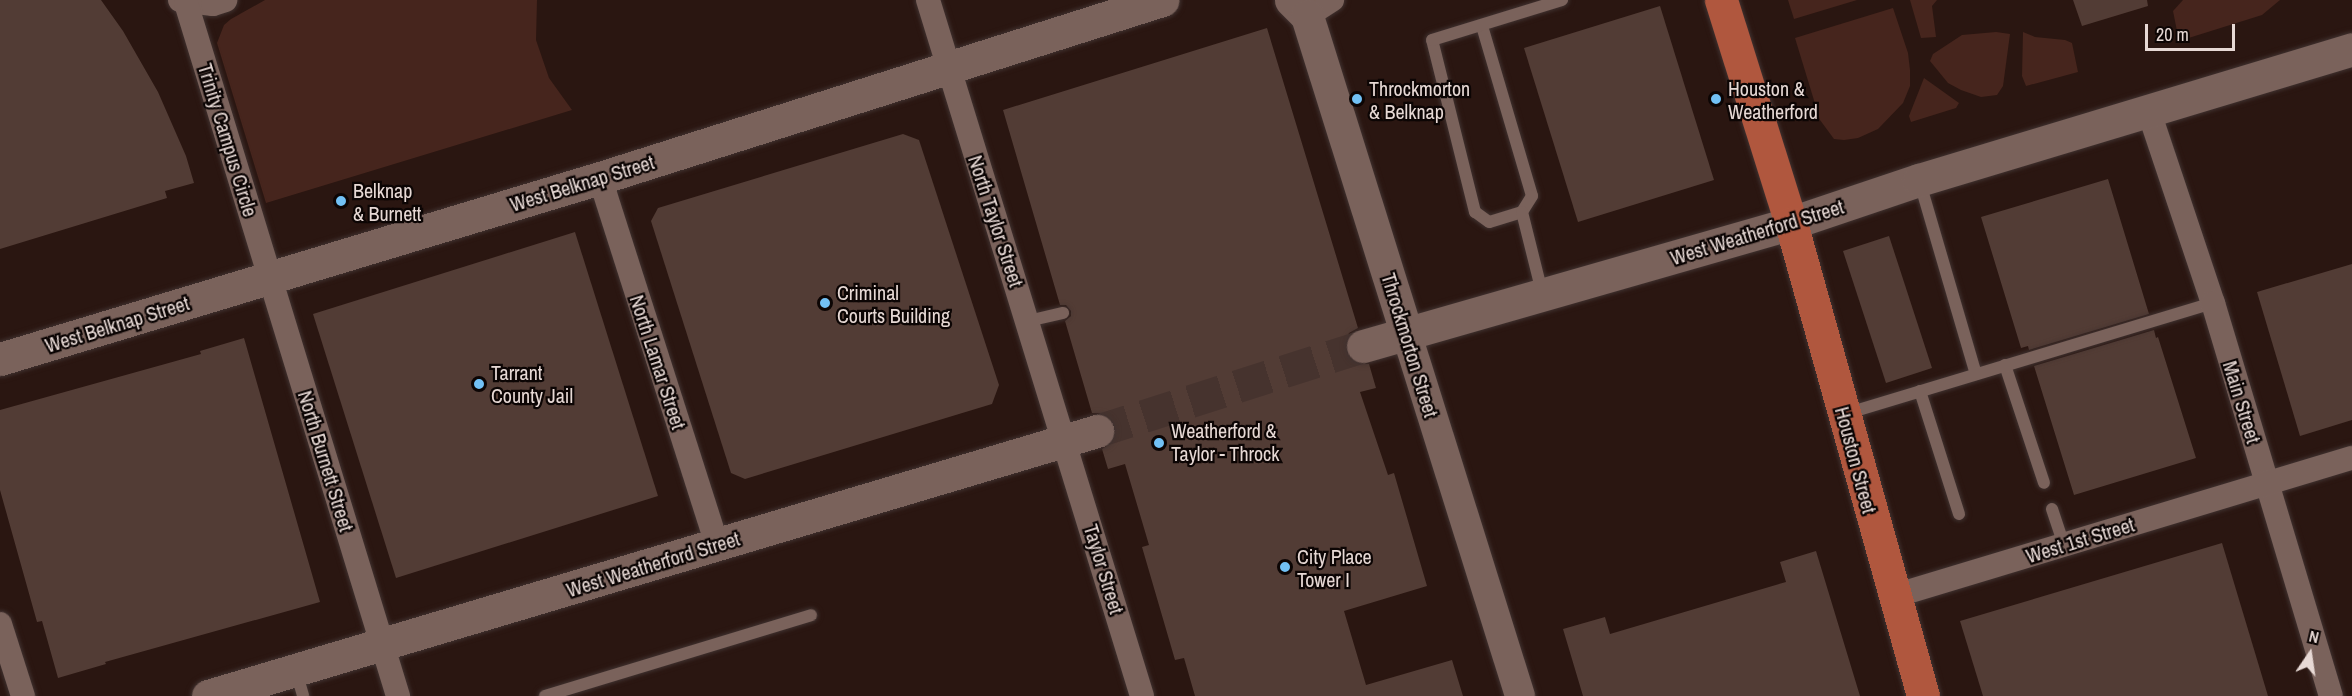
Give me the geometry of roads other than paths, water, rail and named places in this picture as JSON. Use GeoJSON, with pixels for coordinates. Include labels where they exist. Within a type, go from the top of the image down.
{"type":"FeatureCollection","features":[{"type":"Feature","properties":{"kind":"main road","name":"West Belknap Street"},"geometry":{"type":"LineString","coordinates":[[0,359],[600,178],[1162,0]]}},
{"type":"Feature","properties":{"kind":"main road","name":"Houston Street"},"geometry":{"type":"LineString","coordinates":[[1721,0],[1791,223],[1923,696]]}},
{"type":"Feature","properties":{"kind":"main road","name":"Throckmorton Street"},"geometry":{"type":"LineString","coordinates":[[1310,5],[1406,332]]}},
{"type":"Feature","properties":{"kind":"main road","name":"West Weatherford Street"},"geometry":{"type":"LineString","coordinates":[[1363,346],[1791,223],[1919,180],[2352,49]]}},
{"type":"Feature","properties":{"kind":"main road","name":"West Weatherford Street"},"geometry":{"type":"LineString","coordinates":[[208,696],[299,683],[381,644],[1097,431]]}},
{"type":"Feature","properties":{"kind":"street","name":"Trinity Campus Circle"},"geometry":{"type":"LineString","coordinates":[[225,0],[213,4],[183,1],[270,278]]}},
{"type":"Feature","properties":{"kind":"street","name":"North Taylor Street"},"geometry":{"type":"LineString","coordinates":[[928,0],[1066,441]]}},
{"type":"Feature","properties":{"kind":"street","name":"Main Street"},"geometry":{"type":"LineString","coordinates":[[2148,109],[2212,303],[2331,696]]}},
{"type":"Feature","properties":{"kind":"street","name":"North Lamar Street"},"geometry":{"type":"LineString","coordinates":[[600,178],[717,545]]}},
{"type":"Feature","properties":{"kind":"street","name":"North Burnett Street"},"geometry":{"type":"LineString","coordinates":[[270,278],[398,696]]}},
{"type":"Feature","properties":{"kind":"street","name":"Throckmorton Street"},"geometry":{"type":"LineString","coordinates":[[1406,332],[1520,696]]}},
{"type":"Feature","properties":{"kind":"street","name":"Taylor Street"},"geometry":{"type":"LineString","coordinates":[[1066,441],[1142,696]]}},
{"type":"Feature","properties":{"kind":"street","name":"West 1st Street"},"geometry":{"type":"LineString","coordinates":[[1894,596],[2065,548],[2352,458]]}},
{"type":"Feature","properties":{"kind":"street"},"geometry":{"type":"LineString","coordinates":[[0,624],[23,696]]}},
{"type":"Feature","properties":{"kind":"lane"},"geometry":{"type":"LineString","coordinates":[[1482,26],[1532,196],[1522,212],[1489,222],[1475,212],[1432,40],[1562,0]]}},
{"type":"Feature","properties":{"kind":"lane"},"geometry":{"type":"LineString","coordinates":[[1919,180],[1976,374]]}},
{"type":"Feature","properties":{"kind":"lane"},"geometry":{"type":"LineString","coordinates":[[1522,212],[1543,294]]}},
{"type":"Feature","properties":{"kind":"lane"},"geometry":{"type":"LineString","coordinates":[[1844,414],[2212,303]]}},
{"type":"Feature","properties":{"kind":"lane"},"geometry":{"type":"LineString","coordinates":[[1028,321],[1063,314]]}},
{"type":"Feature","properties":{"kind":"lane"},"geometry":{"type":"LineString","coordinates":[[2005,365],[2044,483]]}},
{"type":"Feature","properties":{"kind":"lane"},"geometry":{"type":"LineString","coordinates":[[1920,391],[1959,514]]}},
{"type":"Feature","properties":{"kind":"lane"},"geometry":{"type":"LineString","coordinates":[[2052,509],[2065,548]]}},
{"type":"Feature","properties":{"kind":"lane"},"geometry":{"type":"LineString","coordinates":[[545,696],[811,615]]}},
{"type":"Feature","properties":{"kind":"tunnel"},"geometry":{"type":"LineString","coordinates":[[1097,431],[1363,346]]}},
{"type":"Feature","properties":{"kind":"place","name":"Throckmorton & Belknap"},"geometry":{"type":"Point","coordinates":[1357,99]}},
{"type":"Feature","properties":{"kind":"place","name":"Houston & Weatherford"},"geometry":{"type":"Point","coordinates":[1716,99]}},
{"type":"Feature","properties":{"kind":"place","name":"Belknap & Burnett"},"geometry":{"type":"Point","coordinates":[341,201]}},
{"type":"Feature","properties":{"kind":"place","name":"Criminal Courts Building"},"geometry":{"type":"Point","coordinates":[825,303]}},
{"type":"Feature","properties":{"kind":"place","name":"Tarrant County Jail"},"geometry":{"type":"Point","coordinates":[479,384]}},
{"type":"Feature","properties":{"kind":"place","name":"Weatherford & Taylor - Throck"},"geometry":{"type":"Point","coordinates":[1159,443]}},
{"type":"Feature","properties":{"kind":"place","name":"City Place Tower I"},"geometry":{"type":"Point","coordinates":[1285,567]}}]}
